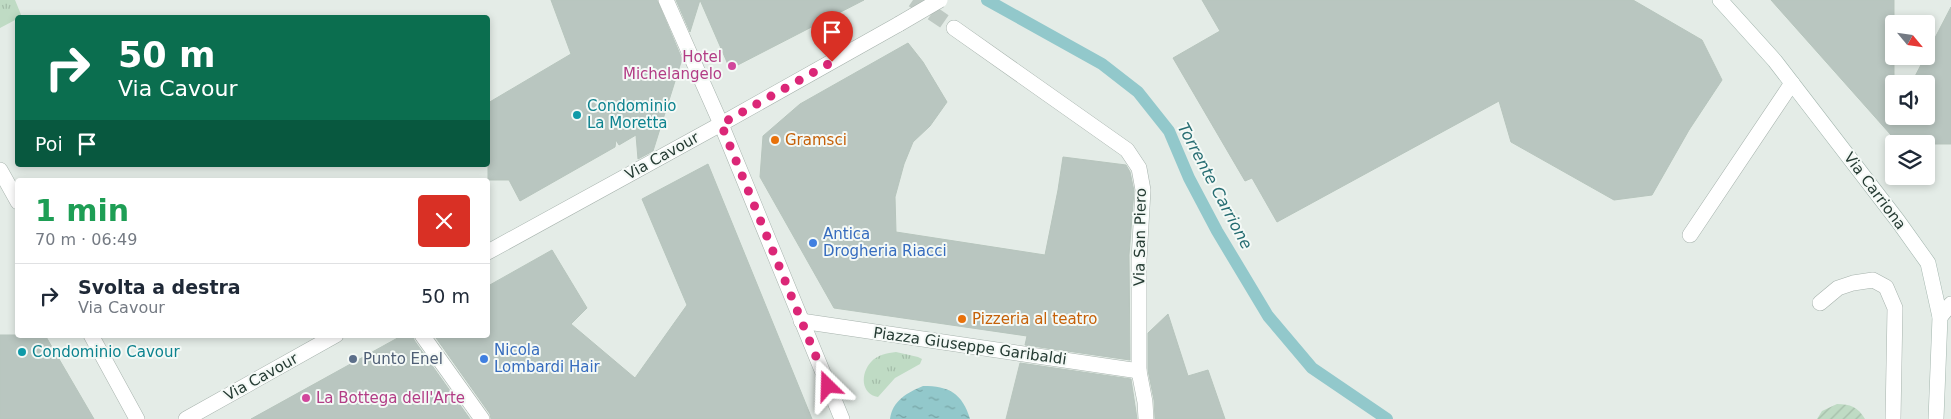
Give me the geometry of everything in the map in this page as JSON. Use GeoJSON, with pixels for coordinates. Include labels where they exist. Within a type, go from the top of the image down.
{"type":"FeatureCollection","features":[{"type":"Feature","properties":{"kind":"street"},"geometry":{"type":"LineString","coordinates":[[666,0],[721,124],[842,419]]}},
{"type":"Feature","properties":{"kind":"street","name":"Via Cavour"},"geometry":{"type":"LineString","coordinates":[[490,251],[721,124],[940,0]]}},
{"type":"Feature","properties":{"kind":"street","name":"Via Carriona"},"geometry":{"type":"LineString","coordinates":[[1720,0],[1771,56],[1893,214],[1928,263],[1940,317],[1936,419]]}},
{"type":"Feature","properties":{"kind":"street","name":"Via San Piero"},"geometry":{"type":"LineString","coordinates":[[954,28],[1127,150],[1139,168],[1142,190],[1139,260],[1139,371],[1146,419]]}},
{"type":"Feature","properties":{"kind":"street"},"geometry":{"type":"LineString","coordinates":[[1690,235],[1792,83]]}},
{"type":"Feature","properties":{"kind":"street"},"geometry":{"type":"LineString","coordinates":[[0,170],[15,197]]}},
{"type":"Feature","properties":{"kind":"street"},"geometry":{"type":"LineString","coordinates":[[1820,303],[1838,288],[1853,283],[1872,280],[1886,287],[1895,308],[1893,419]]}},
{"type":"Feature","properties":{"kind":"street"},"geometry":{"type":"LineString","coordinates":[[1940,317],[1951,304]]}},
{"type":"Feature","properties":{"kind":"street","name":"Piazza Giuseppe Garibaldi"},"geometry":{"type":"LineString","coordinates":[[801,321],[1139,371]]}},
{"type":"Feature","properties":{"kind":"street"},"geometry":{"type":"LineString","coordinates":[[93,338],[137,419]]}},
{"type":"Feature","properties":{"kind":"street","name":"Via Cavour"},"geometry":{"type":"LineString","coordinates":[[186,419],[331,338]]}},
{"type":"Feature","properties":{"kind":"street"},"geometry":{"type":"LineString","coordinates":[[424,338],[482,419]]}},
{"type":"Feature","properties":{"kind":"green space"},"geometry":{"type":"Polygon","coordinates":[[[0,0],[15,0],[21,15],[15,15],[15,20],[0,28],[0,0]]]}},
{"type":"Feature","properties":{"kind":"green space"},"geometry":{"type":"Polygon","coordinates":[[[896,352],[922,359],[920,364],[895,378],[878,397],[872,395],[865,388],[864,383],[867,367],[879,356],[896,352]]]}},
{"type":"Feature","properties":{"kind":"green space"},"geometry":{"type":"Polygon","coordinates":[[[1837,404],[1853,407],[1865,419],[1817,419],[1822,411],[1837,404]]]}},
{"type":"Feature","properties":{"kind":"water"},"geometry":{"type":"Polygon","coordinates":[[[923,386],[932,386],[953,393],[963,403],[970,419],[890,419],[897,402],[906,394],[923,386]]]}},
{"type":"Feature","properties":{"kind":"building","name":"Condominio La Moretta"},"geometry":{"type":"Polygon","coordinates":[[[551,0],[657,0],[682,59],[653,151],[638,159],[636,135],[619,145],[616,140],[615,147],[520,201],[509,180],[490,180],[488,178],[488,167],[490,167],[490,102],[571,54],[551,0]]]}},
{"type":"Feature","properties":{"kind":"building"},"geometry":{"type":"Polygon","coordinates":[[[676,0],[700,0],[690,32],[676,0]]]}},
{"type":"Feature","properties":{"kind":"building"},"geometry":{"type":"Polygon","coordinates":[[[700,0],[864,0],[730,69],[700,0]]]}},
{"type":"Feature","properties":{"kind":"building"},"geometry":{"type":"Polygon","coordinates":[[[1202,0],[1633,0],[1702,40],[1722,80],[1689,130],[1652,195],[1614,200],[1511,142],[1499,101],[1277,222],[1252,178],[1245,181],[1173,58],[1220,31],[1202,0]]]}},
{"type":"Feature","properties":{"kind":"building"},"geometry":{"type":"Polygon","coordinates":[[[1771,0],[1894,0],[1894,15],[1885,15],[1885,65],[1894,65],[1894,75],[1885,75],[1885,125],[1935,125],[1935,75],[1916,75],[1921,65],[1935,65],[1935,38],[1951,7],[1951,144],[1935,144],[1935,135],[1891,135],[1771,0]]]}},
{"type":"Feature","properties":{"kind":"building"},"geometry":{"type":"Polygon","coordinates":[[[908,43],[923,62],[947,102],[930,126],[913,142],[904,164],[895,197],[896,232],[1045,255],[1063,157],[1126,165],[1130,172],[1134,191],[1129,255],[1130,360],[1025,345],[1027,336],[834,308],[760,177],[763,136],[800,104],[908,43]]]}},
{"type":"Feature","properties":{"kind":"building"},"geometry":{"type":"Polygon","coordinates":[[[708,164],[812,419],[491,419],[490,414],[436,338],[490,338],[490,285],[552,250],[587,308],[571,324],[635,378],[687,305],[642,199],[708,164]]]}},
{"type":"Feature","properties":{"kind":"building"},"geometry":{"type":"Polygon","coordinates":[[[1168,314],[1188,376],[1208,370],[1225,419],[1155,419],[1154,400],[1148,370],[1148,333],[1168,314]]]}},
{"type":"Feature","properties":{"kind":"building","name":"Condominio Cavour"},"geometry":{"type":"Polygon","coordinates":[[[0,335],[15,335],[15,338],[47,338],[94,419],[0,419],[0,335]]]}},
{"type":"Feature","properties":{"kind":"building"},"geometry":{"type":"Polygon","coordinates":[[[398,338],[414,338],[470,419],[251,419],[398,338]]]}},
{"type":"Feature","properties":{"kind":"building"},"geometry":{"type":"Polygon","coordinates":[[[1020,363],[1131,379],[1137,419],[1006,419],[1020,363]]]}},
{"type":"Feature","properties":{"kind":"waterway","name":"Torrente Carrione"},"geometry":{"type":"LineString","coordinates":[[987,0],[1102,64],[1138,92],[1169,131],[1189,178],[1217,231],[1268,316],[1312,368],[1387,419]]}},
{"type":"Feature","properties":{"kind":"tunnel"},"geometry":{"type":"LineString","coordinates":[[913,0],[954,28]]}},
{"type":"Feature","properties":{"kind":"place","name":"Hotel Michelangelo"},"geometry":{"type":"Point","coordinates":[732,66]}},
{"type":"Feature","properties":{"kind":"place","name":"Condominio La Moretta"},"geometry":{"type":"Point","coordinates":[577,115]}},
{"type":"Feature","properties":{"kind":"place","name":"Gramsci"},"geometry":{"type":"Point","coordinates":[775,140]}},
{"type":"Feature","properties":{"kind":"place","name":"Antica Drogheria Riacci"},"geometry":{"type":"Point","coordinates":[813,243]}},
{"type":"Feature","properties":{"kind":"place","name":"Pizzeria al teatro"},"geometry":{"type":"Point","coordinates":[962,319]}},
{"type":"Feature","properties":{"kind":"place","name":"Condominio Cavour"},"geometry":{"type":"Point","coordinates":[22,352]}},
{"type":"Feature","properties":{"kind":"place","name":"Punto Enel"},"geometry":{"type":"Point","coordinates":[353,359]}},
{"type":"Feature","properties":{"kind":"place","name":"Nicola Lombardi Hair"},"geometry":{"type":"Point","coordinates":[484,359]}},
{"type":"Feature","properties":{"kind":"place","name":"La Bottega dell'Arte"},"geometry":{"type":"Point","coordinates":[306,398]}},
{"type":"Feature","properties":{"kind":"route"},"geometry":{"type":"LineString","coordinates":[[828,386],[721,124],[832,62]]}}]}
